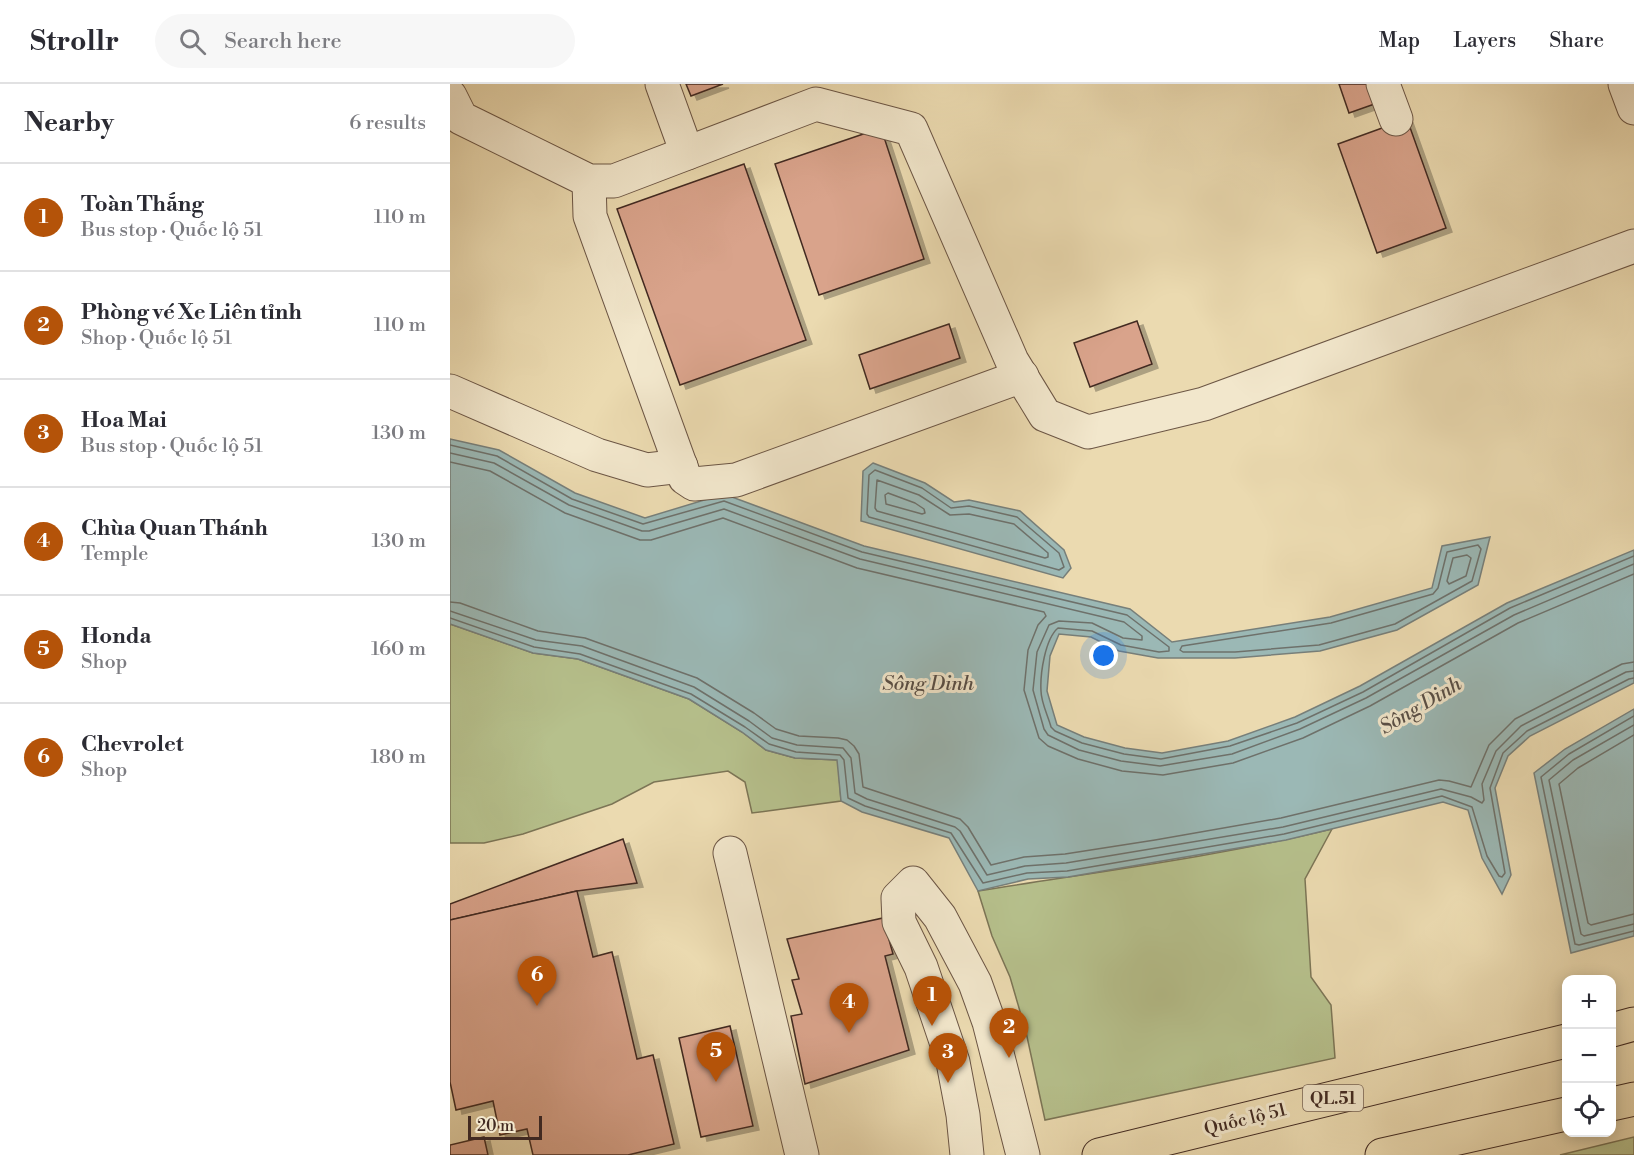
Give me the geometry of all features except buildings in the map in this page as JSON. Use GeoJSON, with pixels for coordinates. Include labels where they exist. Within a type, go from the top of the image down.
{"type":"FeatureCollection","features":[{"type":"Feature","properties":{"kind":"highway"},"geometry":{"type":"LineString","coordinates":[[1616,1028],[1634,1024]]}},
{"type":"Feature","properties":{"kind":"highway","name":"Quốc lộ 51"},"geometry":{"type":"LineString","coordinates":[[1099,1155],[1562,1042]]}},
{"type":"Feature","properties":{"kind":"highway"},"geometry":{"type":"LineString","coordinates":[[1616,1103],[1634,1099]]}},
{"type":"Feature","properties":{"kind":"highway"},"geometry":{"type":"LineString","coordinates":[[1382,1155],[1436,1149],[1562,1115]]}},
{"type":"Feature","properties":{"kind":"street"},"geometry":{"type":"LineString","coordinates":[[662,84],[687,153]]}},
{"type":"Feature","properties":{"kind":"street"},"geometry":{"type":"LineString","coordinates":[[1383,84],[1396,119]]}},
{"type":"Feature","properties":{"kind":"street"},"geometry":{"type":"LineString","coordinates":[[1625,84],[1634,108]]}},
{"type":"Feature","properties":{"kind":"street"},"geometry":{"type":"LineString","coordinates":[[454,112],[589,181],[614,181],[816,104],[911,129],[1012,361],[1045,416],[1088,432],[1204,404],[1634,246]]}},
{"type":"Feature","properties":{"kind":"street"},"geometry":{"type":"LineString","coordinates":[[589,181],[590,216],[685,478],[694,484],[736,480],[1022,376]]}},
{"type":"Feature","properties":{"kind":"street"},"geometry":{"type":"LineString","coordinates":[[450,391],[597,455],[647,470],[681,466]]}},
{"type":"Feature","properties":{"kind":"street"},"geometry":{"type":"LineString","coordinates":[[730,853],[802,1155]]}},
{"type":"Feature","properties":{"kind":"street"},"geometry":{"type":"LineString","coordinates":[[967,1155],[963,1115],[953,1062],[921,967],[899,921],[898,898],[913,883],[940,917],[975,983],[989,1022],[1023,1155]]}},
{"type":"Feature","properties":{"kind":"green space"},"geometry":{"type":"Polygon","coordinates":[[[450,624],[533,653],[578,659],[689,699],[766,750],[795,758],[838,760],[841,801],[752,813],[745,782],[728,771],[654,782],[612,804],[523,834],[484,843],[450,843],[450,624]]]}},
{"type":"Feature","properties":{"kind":"green space"},"geometry":{"type":"Polygon","coordinates":[[[1332,829],[1305,879],[1311,977],[1331,1005],[1335,1058],[1045,1120],[1026,1032],[1010,977],[992,936],[978,891],[1200,856],[1332,829]]]}},
{"type":"Feature","properties":{"kind":"green space"},"geometry":{"type":"Polygon","coordinates":[[[1634,1137],[1634,1155],[1560,1155],[1634,1137]]]}},
{"type":"Feature","properties":{"kind":"water","name":"Sông Dinh"},"geometry":{"type":"Polygon","coordinates":[[[450,439],[499,450],[575,493],[645,518],[724,494],[864,546],[1130,609],[1172,642],[1330,617],[1432,588],[1442,546],[1490,537],[1478,585],[1397,630],[1320,651],[1235,658],[1158,658],[1119,651],[1091,637],[1059,634],[1050,656],[1047,691],[1057,725],[1084,737],[1125,748],[1162,753],[1228,741],[1295,717],[1360,686],[1507,603],[1634,550],[1634,683],[1530,736],[1508,756],[1495,788],[1511,875],[1502,894],[1482,858],[1468,810],[1443,802],[1286,840],[1068,877],[1028,879],[978,891],[949,838],[862,812],[841,801],[837,760],[795,758],[766,750],[689,699],[578,659],[533,653],[450,624],[450,439]]]}},
{"type":"Feature","properties":{"kind":"water"},"geometry":{"type":"Polygon","coordinates":[[[873,463],[925,483],[954,502],[969,500],[1020,511],[1064,550],[1071,568],[1063,578],[861,521],[863,471],[873,463]]]}},
{"type":"Feature","properties":{"kind":"water"},"geometry":{"type":"Polygon","coordinates":[[[1634,709],[1634,936],[1571,953],[1534,773],[1565,749],[1634,709]]]}},
{"type":"Feature","properties":{"kind":"place","name":"Chevrolet"},"geometry":{"type":"Point","coordinates":[537,1006]}},
{"type":"Feature","properties":{"kind":"place","name":"Toàn Thắng"},"geometry":{"type":"Point","coordinates":[932,1026]}},
{"type":"Feature","properties":{"kind":"place","name":"Chùa Quan Thánh"},"geometry":{"type":"Point","coordinates":[849,1033]}},
{"type":"Feature","properties":{"kind":"place","name":"Phòng vé Xe Liên tỉnh"},"geometry":{"type":"Point","coordinates":[1009,1058]}},
{"type":"Feature","properties":{"kind":"place","name":"Honda"},"geometry":{"type":"Point","coordinates":[716,1082]}},
{"type":"Feature","properties":{"kind":"place","name":"Hoa Mai"},"geometry":{"type":"Point","coordinates":[948,1083]}}]}
